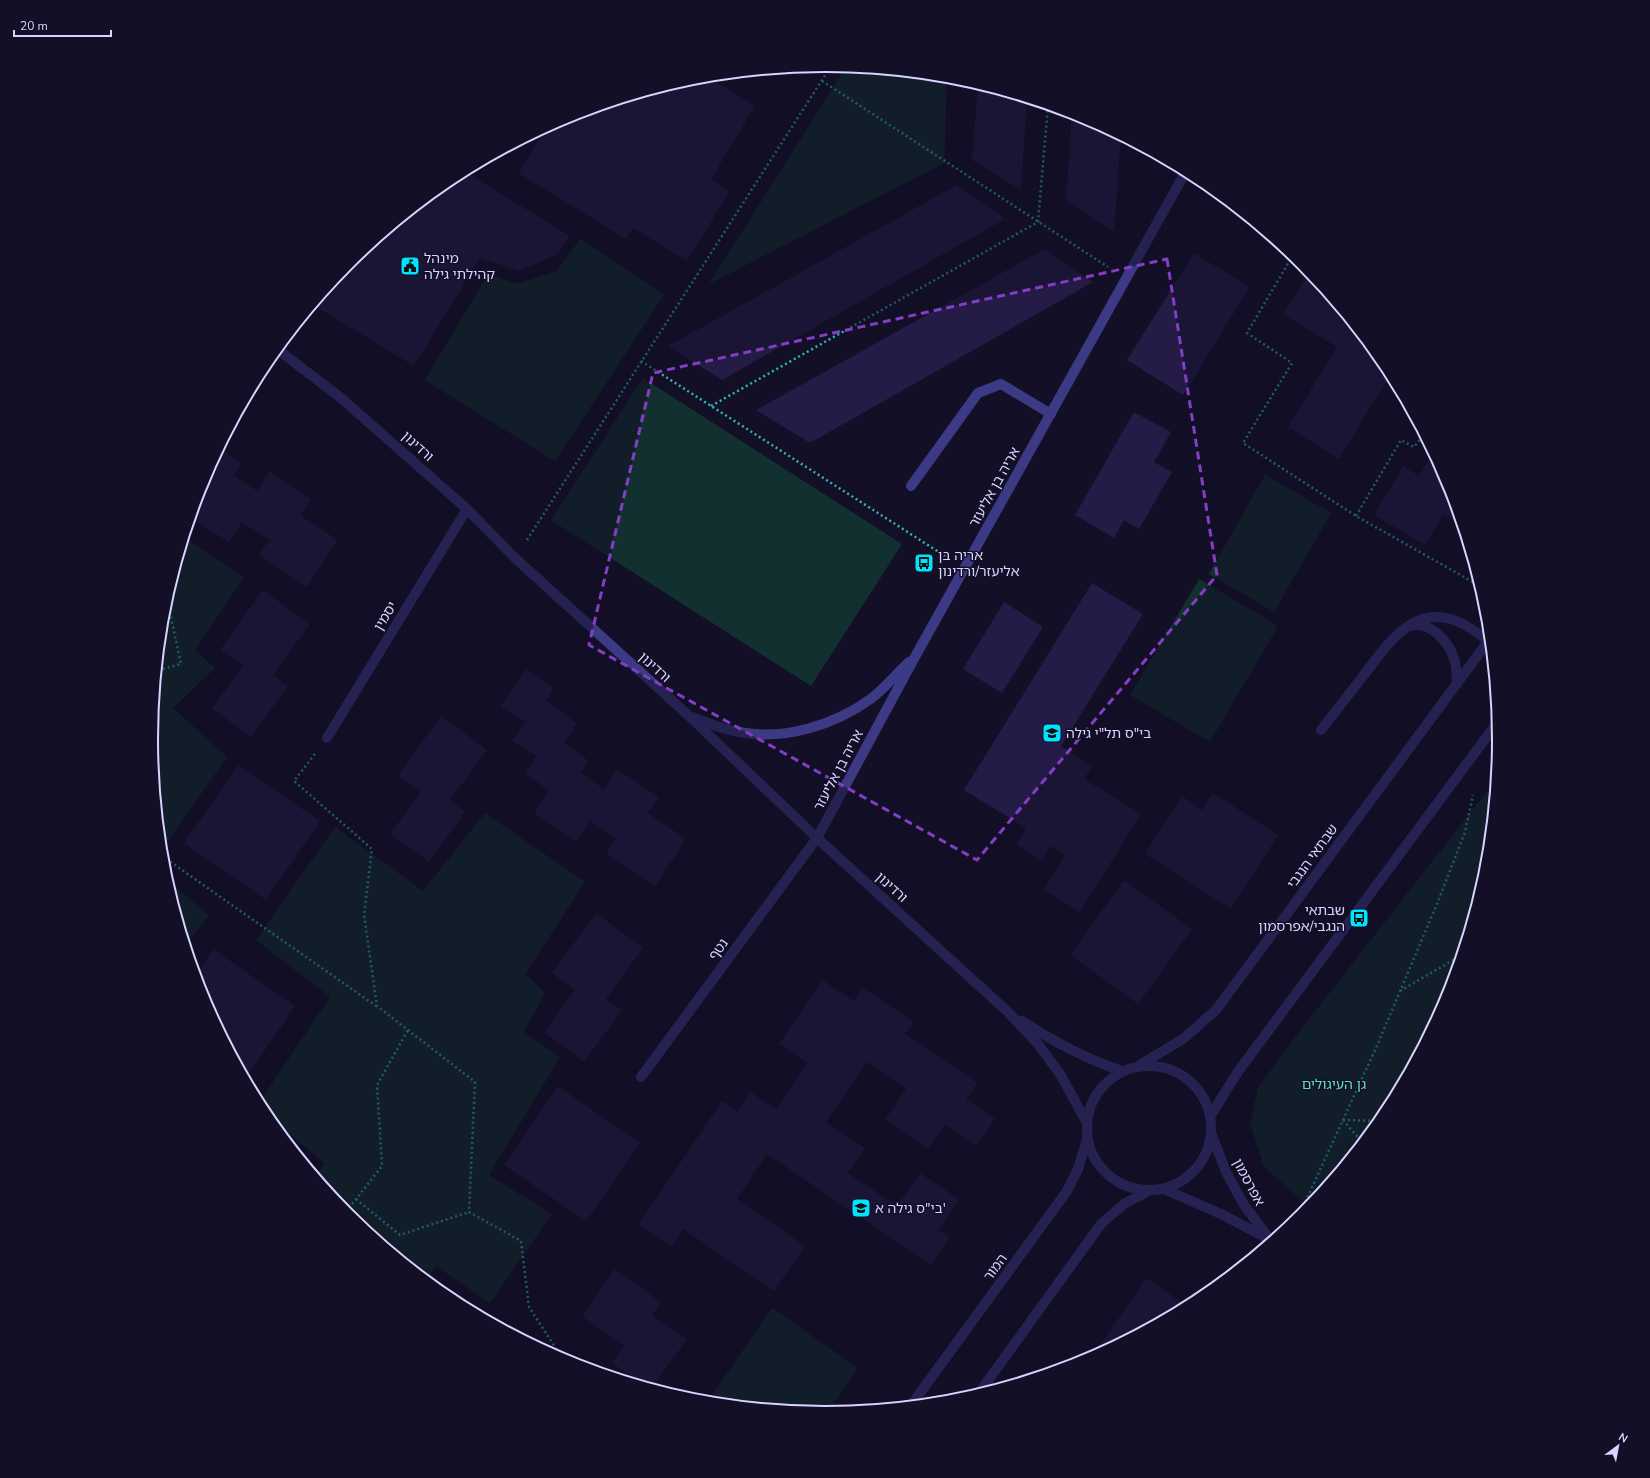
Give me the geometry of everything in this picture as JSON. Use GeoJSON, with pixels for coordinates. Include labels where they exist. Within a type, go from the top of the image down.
{"type":"FeatureCollection","features":[{"type":"Feature","properties":{"kind":"street","name":"אריה בן אליעזר"},"geometry":{"type":"LineString","coordinates":[[817,838],[916,655],[1183,176]]}},
{"type":"Feature","properties":{"kind":"street","name":"ורדינון"},"geometry":{"type":"LineString","coordinates":[[282,352],[341,398],[467,509],[515,558],[689,716],[817,838],[1008,1012],[1038,1044],[1060,1074],[1087,1123]]}},
{"type":"Feature","properties":{"kind":"street"},"geometry":{"type":"LineString","coordinates":[[911,486],[978,393],[1001,384],[1051,414]]}},
{"type":"Feature","properties":{"kind":"street","name":"יסמין"},"geometry":{"type":"LineString","coordinates":[[327,738],[467,509]]}},
{"type":"Feature","properties":{"kind":"street"},"geometry":{"type":"LineString","coordinates":[[1321,730],[1386,646],[1406,627],[1417,620],[1440,616],[1467,626],[1484,638]]}},
{"type":"Feature","properties":{"kind":"street"},"geometry":{"type":"LineString","coordinates":[[1406,627],[1414,625],[1429,628],[1446,642],[1455,661],[1457,684]]}},
{"type":"Feature","properties":{"kind":"street","name":"שבתאי הנגבי"},"geometry":{"type":"LineString","coordinates":[[1138,1066],[1183,1039],[1216,1010],[1485,647]]}},
{"type":"Feature","properties":{"kind":"street"},"geometry":{"type":"LineString","coordinates":[[689,716],[738,732],[767,735],[813,727],[843,716],[872,697],[916,655]]}},
{"type":"Feature","properties":{"kind":"street"},"geometry":{"type":"LineString","coordinates":[[1211,1115],[1237,1073],[1492,730]]}},
{"type":"Feature","properties":{"kind":"street","name":"נטף"},"geometry":{"type":"LineString","coordinates":[[641,1077],[817,838]]}},
{"type":"Feature","properties":{"kind":"street","name":"ורדינון"},"geometry":{"type":"LineString","coordinates":[[1008,1012],[1069,1049],[1095,1062],[1122,1071]]}},
{"type":"Feature","properties":{"kind":"street"},"geometry":{"type":"LineString","coordinates":[[1138,1066],[1157,1066],[1176,1071],[1192,1082],[1204,1097],[1211,1115],[1212,1134],[1207,1153],[1197,1169],[1182,1182],[1164,1189],[1148,1191],[1131,1188],[1115,1180],[1099,1164],[1093,1155],[1088,1139],[1087,1123],[1090,1107],[1097,1093],[1108,1080],[1122,1071],[1138,1066]]}},
{"type":"Feature","properties":{"kind":"street","name":"אפרסמון"},"geometry":{"type":"LineString","coordinates":[[1212,1134],[1226,1172],[1244,1205],[1268,1237]]}},
{"type":"Feature","properties":{"kind":"street","name":"המור"},"geometry":{"type":"LineString","coordinates":[[915,1399],[1067,1191],[1078,1169],[1088,1139]]}},
{"type":"Feature","properties":{"kind":"street","name":"אפרסמון"},"geometry":{"type":"LineString","coordinates":[[1164,1189],[1221,1214],[1267,1238]]}},
{"type":"Feature","properties":{"kind":"street"},"geometry":{"type":"LineString","coordinates":[[983,1387],[1101,1224],[1124,1204],[1148,1191]]}},
{"type":"Feature","properties":{"kind":"path"},"geometry":{"type":"LineString","coordinates":[[515,558],[640,361],[828,72]]}},
{"type":"Feature","properties":{"kind":"path"},"geometry":{"type":"LineString","coordinates":[[822,81],[1126,279]]}},
{"type":"Feature","properties":{"kind":"path"},"geometry":{"type":"LineString","coordinates":[[1038,222],[1048,110]]}},
{"type":"Feature","properties":{"kind":"path"},"geometry":{"type":"LineString","coordinates":[[711,406],[1038,222]]}},
{"type":"Feature","properties":{"kind":"path"},"geometry":{"type":"LineString","coordinates":[[1290,260],[1247,333],[1292,362],[1243,443],[1356,516],[1473,582]]}},
{"type":"Feature","properties":{"kind":"path"},"geometry":{"type":"LineString","coordinates":[[640,361],[965,569]]}},
{"type":"Feature","properties":{"kind":"path"},"geometry":{"type":"LineString","coordinates":[[1356,516],[1402,440],[1414,447],[1420,439]]}},
{"type":"Feature","properties":{"kind":"path"},"geometry":{"type":"LineString","coordinates":[[162,669],[181,664],[170,614]]}},
{"type":"Feature","properties":{"kind":"path"},"geometry":{"type":"LineString","coordinates":[[327,738],[294,781],[372,849],[364,915],[377,1006]]}},
{"type":"Feature","properties":{"kind":"path"},"geometry":{"type":"LineString","coordinates":[[1305,1202],[1400,992],[1437,904],[1465,832],[1473,794]]}},
{"type":"Feature","properties":{"kind":"path"},"geometry":{"type":"LineString","coordinates":[[170,861],[377,1006],[475,1082],[469,1212]]}},
{"type":"Feature","properties":{"kind":"path"},"geometry":{"type":"LineString","coordinates":[[1400,992],[1455,959]]}},
{"type":"Feature","properties":{"kind":"path"},"geometry":{"type":"LineString","coordinates":[[350,1207],[382,1166],[377,1085],[408,1030]]}},
{"type":"Feature","properties":{"kind":"path"},"geometry":{"type":"LineString","coordinates":[[1343,1120],[1372,1121]]}},
{"type":"Feature","properties":{"kind":"path"},"geometry":{"type":"LineString","coordinates":[[1343,1120],[1359,1138]]}},
{"type":"Feature","properties":{"kind":"path"},"geometry":{"type":"LineString","coordinates":[[356,1199],[400,1235],[469,1212],[521,1241],[529,1307],[556,1349]]}},
{"type":"Feature","properties":{"kind":"highlighted area"},"geometry":{"type":"Polygon","coordinates":[[[1167,259],[1217,575],[977,860],[589,645],[653,373],[1167,259]]]}},
{"type":"Feature","properties":{"kind":"green space"},"geometry":{"type":"Polygon","coordinates":[[[843,72],[869,73],[947,84],[944,163],[709,284],[843,72]]]}},
{"type":"Feature","properties":{"kind":"green space"},"geometry":{"type":"Polygon","coordinates":[[[580,239],[664,295],[555,461],[425,380],[488,274],[517,284],[557,271],[580,239]]]}},
{"type":"Feature","properties":{"kind":"green space"},"geometry":{"type":"Polygon","coordinates":[[[643,378],[902,544],[811,686],[551,520],[643,378]]]}},
{"type":"Feature","properties":{"kind":"green space"},"geometry":{"type":"Polygon","coordinates":[[[1265,475],[1331,513],[1274,612],[1209,574],[1265,475]]]}},
{"type":"Feature","properties":{"kind":"green space"},"geometry":{"type":"Polygon","coordinates":[[[189,540],[244,577],[195,650],[215,668],[173,708],[227,757],[167,842],[159,783],[159,695],[171,609],[189,540]]]}},
{"type":"Feature","properties":{"kind":"green space"},"geometry":{"type":"Polygon","coordinates":[[[1199,579],[1278,626],[1210,742],[1130,695],[1199,579]]]}},
{"type":"Feature","properties":{"kind":"green space","name":"גן העיגולים"},"geometry":{"type":"Polygon","coordinates":[[[1491,787],[1479,869],[1469,912],[1457,953],[1441,994],[1403,1073],[1380,1110],[1354,1145],[1305,1202],[1264,1167],[1250,1123],[1258,1088],[1296,1036],[1491,787]]]}},
{"type":"Feature","properties":{"kind":"green space"},"geometry":{"type":"Polygon","coordinates":[[[485,813],[585,882],[525,974],[545,993],[524,1032],[560,1057],[489,1175],[552,1214],[490,1303],[436,1266],[430,1276],[385,1240],[353,1211],[324,1179],[319,1172],[325,1163],[285,1130],[263,1098],[330,997],[256,940],[335,827],[423,891],[485,813]]]}},
{"type":"Feature","properties":{"kind":"green space"},"geometry":{"type":"Polygon","coordinates":[[[175,886],[209,916],[189,940],[175,886]]]}},
{"type":"Feature","properties":{"kind":"green space"},"geometry":{"type":"Polygon","coordinates":[[[772,1308],[858,1368],[832,1406],[781,1405],[712,1396],[772,1308]]]}},
{"type":"Feature","properties":{"kind":"building"},"geometry":{"type":"Polygon","coordinates":[[[715,82],[755,106],[711,179],[730,191],[687,261],[633,228],[626,239],[518,173],[541,136],[611,107],[652,95],[715,82]]]}},
{"type":"Feature","properties":{"kind":"building"},"geometry":{"type":"Polygon","coordinates":[[[978,90],[1027,103],[1021,190],[972,160],[978,90]]]}},
{"type":"Feature","properties":{"kind":"building"},"geometry":{"type":"Polygon","coordinates":[[[1072,120],[1121,141],[1114,231],[1066,201],[1072,120]]]}},
{"type":"Feature","properties":{"kind":"building","name":"מינהל קהילתי גילה"},"geometry":{"type":"Polygon","coordinates":[[[470,174],[570,236],[556,255],[519,271],[480,258],[414,366],[317,307],[353,267],[385,238],[419,210],[454,184],[470,174]]]}},
{"type":"Feature","properties":{"kind":"building"},"geometry":{"type":"Polygon","coordinates":[[[957,185],[1005,219],[722,380],[668,346],[957,185]]]}},
{"type":"Feature","properties":{"kind":"building"},"geometry":{"type":"Polygon","coordinates":[[[1045,249],[1093,282],[810,443],[756,410],[1045,249]]]}},
{"type":"Feature","properties":{"kind":"building"},"geometry":{"type":"Polygon","coordinates":[[[1194,253],[1250,287],[1183,395],[1127,360],[1194,253]]]}},
{"type":"Feature","properties":{"kind":"building"},"geometry":{"type":"Polygon","coordinates":[[[1306,277],[1354,333],[1387,380],[1339,459],[1288,427],[1337,347],[1283,314],[1306,277]]]}},
{"type":"Feature","properties":{"kind":"building"},"geometry":{"type":"Polygon","coordinates":[[[1134,412],[1171,432],[1154,462],[1172,472],[1139,529],[1124,520],[1114,538],[1075,515],[1134,412]]]}},
{"type":"Feature","properties":{"kind":"building"},"geometry":{"type":"Polygon","coordinates":[[[224,451],[242,463],[233,475],[257,491],[270,471],[311,499],[300,515],[338,540],[307,587],[259,555],[269,540],[242,522],[229,542],[195,520],[224,451]]]}},
{"type":"Feature","properties":{"kind":"building"},"geometry":{"type":"Polygon","coordinates":[[[1430,459],[1456,522],[1443,515],[1425,545],[1374,515],[1403,466],[1419,476],[1430,459]]]}},
{"type":"Feature","properties":{"kind":"building"},"geometry":{"type":"Polygon","coordinates":[[[1092,583],[1143,614],[1061,746],[1092,766],[1084,779],[1141,814],[1080,912],[1044,890],[1065,855],[1051,846],[1042,861],[1016,844],[1026,828],[964,790],[1092,583]]]}},
{"type":"Feature","properties":{"kind":"building"},"geometry":{"type":"Polygon","coordinates":[[[263,590],[310,624],[273,675],[288,686],[251,737],[212,708],[243,666],[220,650],[263,590]]]}},
{"type":"Feature","properties":{"kind":"building"},"geometry":{"type":"Polygon","coordinates":[[[1004,602],[1043,627],[1002,693],[963,669],[1004,602]]]}},
{"type":"Feature","properties":{"kind":"building"},"geometry":{"type":"Polygon","coordinates":[[[526,669],[554,688],[546,701],[577,723],[564,743],[589,761],[581,773],[604,789],[617,769],[659,797],[648,813],[686,839],[655,886],[606,853],[616,838],[590,821],[576,841],[534,813],[549,790],[525,774],[536,756],[512,741],[525,722],[501,707],[526,669]]]}},
{"type":"Feature","properties":{"kind":"building"},"geometry":{"type":"Polygon","coordinates":[[[441,716],[487,750],[450,800],[465,812],[429,862],[390,834],[421,792],[398,775],[441,716]]]}},
{"type":"Feature","properties":{"kind":"building"},"geometry":{"type":"Polygon","coordinates":[[[238,765],[320,821],[266,900],[184,843],[238,765]]]}},
{"type":"Feature","properties":{"kind":"building"},"geometry":{"type":"Polygon","coordinates":[[[1213,793],[1278,835],[1231,909],[1145,854],[1182,796],[1202,810],[1213,793]]]}},
{"type":"Feature","properties":{"kind":"building"},"geometry":{"type":"Polygon","coordinates":[[[1124,880],[1192,929],[1138,1004],[1070,955],[1124,880]]]}},
{"type":"Feature","properties":{"kind":"building"},"geometry":{"type":"Polygon","coordinates":[[[596,913],[643,948],[606,999],[622,1010],[584,1062],[544,1032],[575,990],[552,973],[596,913]]]}},
{"type":"Feature","properties":{"kind":"building"},"geometry":{"type":"Polygon","coordinates":[[[213,949],[295,1006],[248,1074],[227,1034],[199,970],[213,949]]]}},
{"type":"Feature","properties":{"kind":"building"},"geometry":{"type":"Polygon","coordinates":[[[822,980],[854,1001],[863,988],[914,1022],[905,1034],[978,1083],[966,1099],[995,1119],[977,1146],[945,1124],[928,1149],[885,1120],[906,1089],[867,1062],[826,1122],[865,1148],[848,1173],[897,1206],[920,1173],[959,1199],[938,1230],[950,1237],[931,1265],[767,1154],[737,1199],[805,1246],[774,1291],[683,1229],[672,1247],[639,1224],[722,1101],[737,1112],[750,1092],[776,1109],[807,1063],[779,1044],[822,980]]]}},
{"type":"Feature","properties":{"kind":"building"},"geometry":{"type":"Polygon","coordinates":[[[558,1086],[640,1143],[586,1221],[504,1165],[558,1086]]]}},
{"type":"Feature","properties":{"kind":"building"},"geometry":{"type":"Polygon","coordinates":[[[615,1269],[661,1302],[652,1315],[687,1339],[655,1384],[632,1377],[612,1363],[624,1346],[582,1316],[615,1269]]]}},
{"type":"Feature","properties":{"kind":"building"},"geometry":{"type":"Polygon","coordinates":[[[1146,1278],[1182,1303],[1158,1317],[1099,1346],[1146,1278]]]}},
{"type":"Feature","properties":{"kind":"place","name":"מינהל קהילתי גילה"},"geometry":{"type":"Point","coordinates":[410,266]}},
{"type":"Feature","properties":{"kind":"place","name":"אריה בן אליעזר/ורדינון"},"geometry":{"type":"Point","coordinates":[924,563]}},
{"type":"Feature","properties":{"kind":"place","name":"בי\"ס תל\"י גילה"},"geometry":{"type":"Point","coordinates":[1052,733]}},
{"type":"Feature","properties":{"kind":"place","name":"שבתאי הנגבי/אפרסמון"},"geometry":{"type":"Point","coordinates":[1359,918]}},
{"type":"Feature","properties":{"kind":"place","name":"בי\"ס גילה א'"},"geometry":{"type":"Point","coordinates":[861,1208]}}]}
